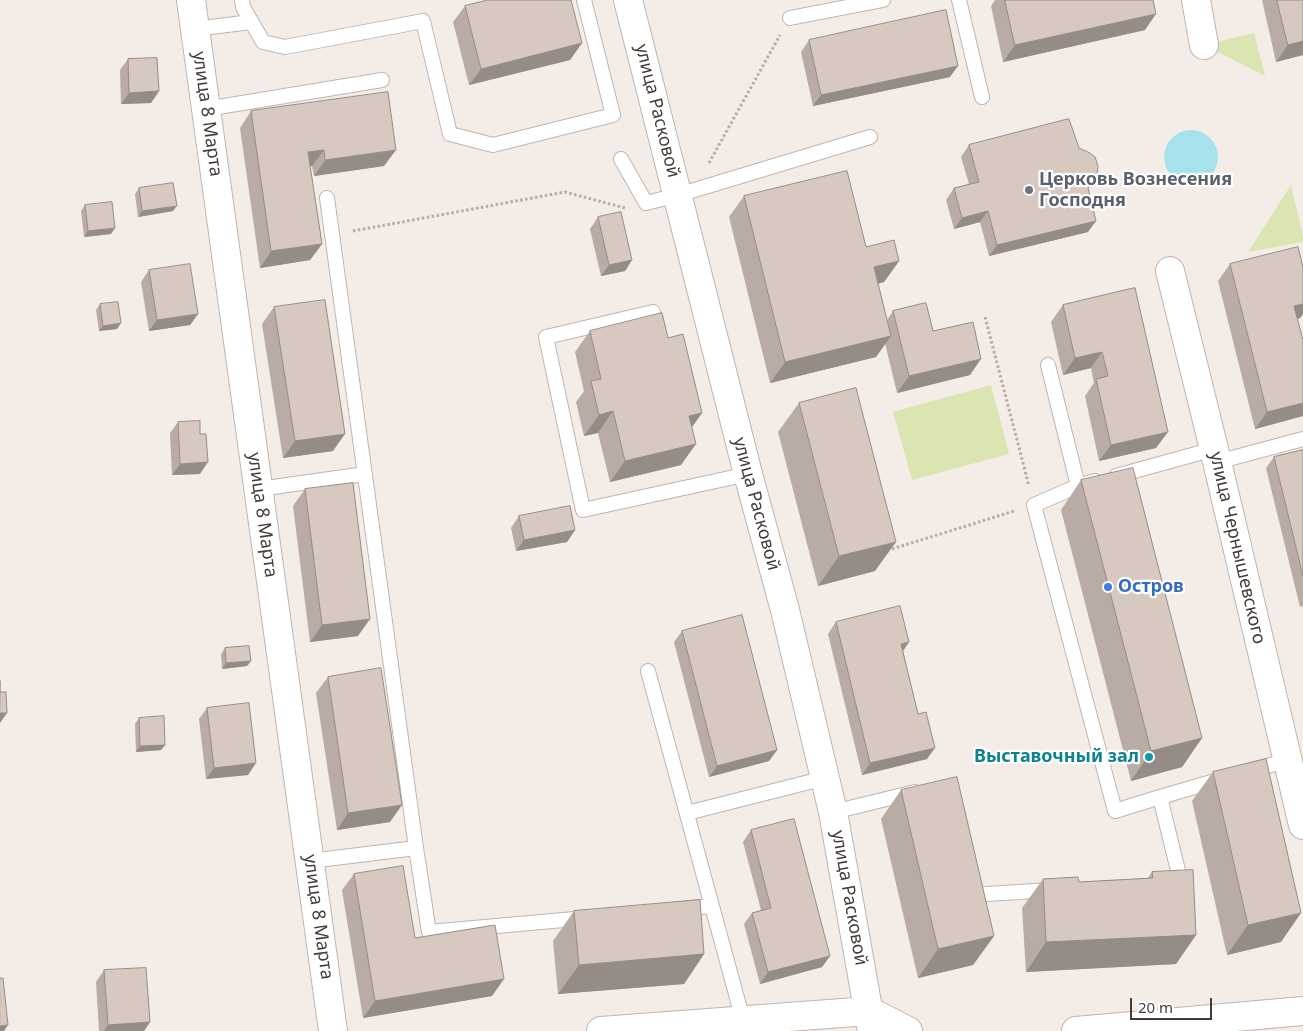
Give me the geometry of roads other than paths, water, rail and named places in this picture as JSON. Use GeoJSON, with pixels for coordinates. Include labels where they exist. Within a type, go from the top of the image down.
{"type":"FeatureCollection","features":[{"type":"Feature","properties":{"kind":"street","name":"улица 8 Марта"},"geometry":{"type":"LineString","coordinates":[[191,0],[333,1031]]}},
{"type":"Feature","properties":{"kind":"street","name":"улица Расковой"},"geometry":{"type":"LineString","coordinates":[[628,0],[686,192],[748,474],[785,610],[833,812],[871,1021]]}},
{"type":"Feature","properties":{"kind":"street"},"geometry":{"type":"LineString","coordinates":[[1196,0],[1204,45]]}},
{"type":"Feature","properties":{"kind":"street","name":"улица Чернышевского"},"geometry":{"type":"LineString","coordinates":[[1170,271],[1216,455],[1303,825]]}},
{"type":"Feature","properties":{"kind":"street"},"geometry":{"type":"LineString","coordinates":[[1076,1031],[1303,1011]]}},
{"type":"Feature","properties":{"kind":"street"},"geometry":{"type":"LineString","coordinates":[[601,1031],[671,1028],[744,1020],[871,1021],[908,1031]]}},
{"type":"Feature","properties":{"kind":"lane"},"geometry":{"type":"LineString","coordinates":[[242,0],[243,7],[263,42],[285,47],[423,21],[450,134],[493,145],[613,115],[584,0]]}},
{"type":"Feature","properties":{"kind":"lane"},"geometry":{"type":"LineString","coordinates":[[790,18],[882,0]]}},
{"type":"Feature","properties":{"kind":"lane"},"geometry":{"type":"LineString","coordinates":[[959,0],[982,97]]}},
{"type":"Feature","properties":{"kind":"lane"},"geometry":{"type":"LineString","coordinates":[[195,29],[251,22]]}},
{"type":"Feature","properties":{"kind":"lane"},"geometry":{"type":"LineString","coordinates":[[206,109],[382,80]]}},
{"type":"Feature","properties":{"kind":"lane"},"geometry":{"type":"LineString","coordinates":[[621,159],[646,203],[870,137]]}},
{"type":"Feature","properties":{"kind":"lane"},"geometry":{"type":"LineString","coordinates":[[327,198],[429,932],[595,917]]}},
{"type":"Feature","properties":{"kind":"lane"},"geometry":{"type":"LineString","coordinates":[[653,312],[546,337],[583,510],[748,474]]}},
{"type":"Feature","properties":{"kind":"lane"},"geometry":{"type":"LineString","coordinates":[[1048,365],[1078,486]]}},
{"type":"Feature","properties":{"kind":"lane"},"geometry":{"type":"LineString","coordinates":[[1288,760],[1115,811],[1034,505],[1078,486],[1216,455],[1303,439]]}},
{"type":"Feature","properties":{"kind":"lane"},"geometry":{"type":"LineString","coordinates":[[258,489],[365,474]]}},
{"type":"Feature","properties":{"kind":"lane"},"geometry":{"type":"LineString","coordinates":[[648,671],[744,1020]]}},
{"type":"Feature","properties":{"kind":"lane"},"geometry":{"type":"LineString","coordinates":[[687,812],[824,778]]}},
{"type":"Feature","properties":{"kind":"lane"},"geometry":{"type":"LineString","coordinates":[[833,812],[925,790]]}},
{"type":"Feature","properties":{"kind":"lane"},"geometry":{"type":"LineString","coordinates":[[1160,797],[1181,883],[1162,884]]}},
{"type":"Feature","properties":{"kind":"lane"},"geometry":{"type":"LineString","coordinates":[[310,861],[416,848]]}},
{"type":"Feature","properties":{"kind":"lane"},"geometry":{"type":"LineString","coordinates":[[966,877],[970,895],[1066,890]]}},
{"type":"Feature","properties":{"kind":"lane"},"geometry":{"type":"LineString","coordinates":[[673,910],[712,906]]}},
{"type":"Feature","properties":{"kind":"water"},"geometry":{"type":"Polygon","coordinates":[[[1191,130],[1201,132],[1210,138],[1216,147],[1218,157],[1216,167],[1210,176],[1201,182],[1191,184],[1181,182],[1172,176],[1166,167],[1164,157],[1166,147],[1172,138],[1181,132],[1191,130]]]}},
{"type":"Feature","properties":{"kind":"place","name":"Церковь Вознесения Господня"},"geometry":{"type":"Point","coordinates":[1029,190]}},
{"type":"Feature","properties":{"kind":"place","name":"Остров"},"geometry":{"type":"Point","coordinates":[1108,587]}},
{"type":"Feature","properties":{"kind":"place","name":"Выставочный зал"},"geometry":{"type":"Point","coordinates":[1149,757]}}]}
